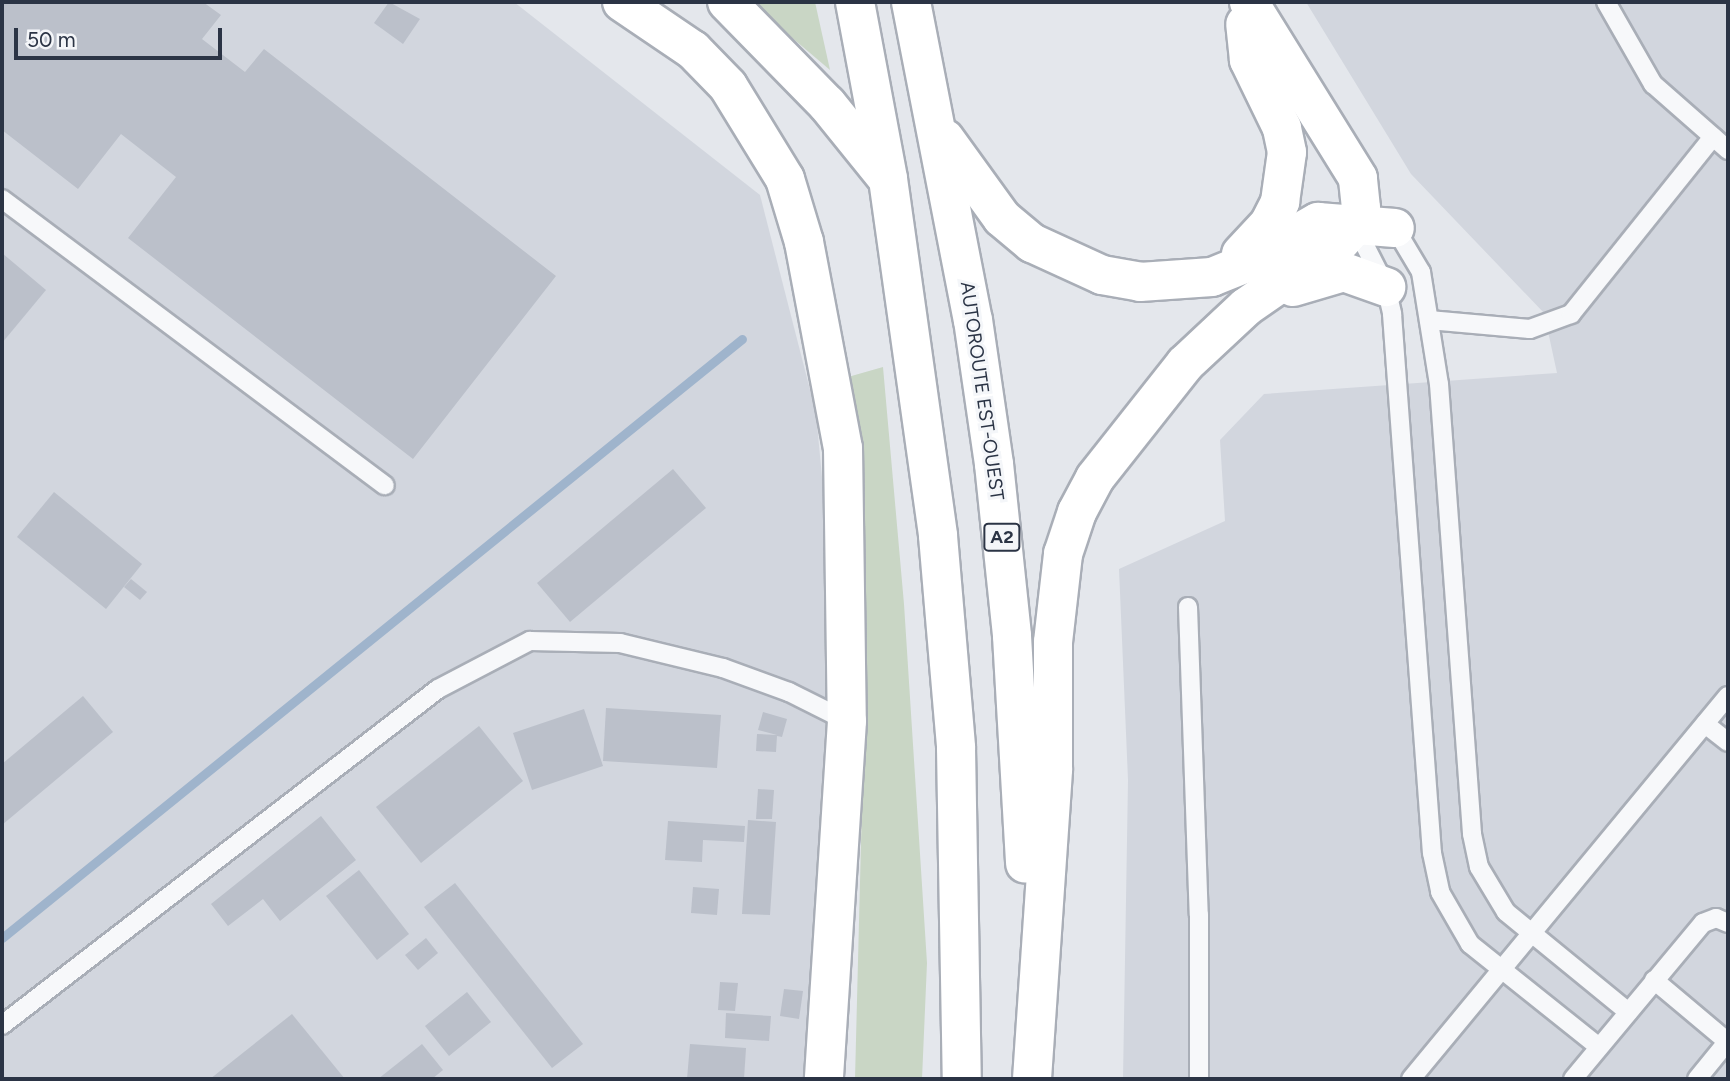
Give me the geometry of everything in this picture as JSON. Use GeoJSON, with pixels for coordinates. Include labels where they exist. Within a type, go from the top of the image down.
{"type":"FeatureCollection","features":[{"type":"Feature","properties":{"kind":"main road"},"geometry":{"type":"LineString","coordinates":[[622,2],[693,50],[729,86],[785,179],[804,242],[821,330],[843,448],[847,721],[824,1079]]}},
{"type":"Feature","properties":{"kind":"main road"},"geometry":{"type":"LineString","coordinates":[[727,2],[827,104],[888,179]]}},
{"type":"Feature","properties":{"kind":"main road"},"geometry":{"type":"LineString","coordinates":[[855,2],[888,179],[938,536],[956,748],[962,1079]]}},
{"type":"Feature","properties":{"kind":"main road","name":"AUTOROUTE EST-OUEST"},"geometry":{"type":"LineString","coordinates":[[911,2],[938,130],[975,334],[1012,636],[1023,803],[1030,1079]]}},
{"type":"Feature","properties":{"kind":"main road"},"geometry":{"type":"LineString","coordinates":[[1178,282],[1234,259],[1254,244],[1280,202],[1287,152],[1282,128],[1249,60],[1242,9]]}},
{"type":"Feature","properties":{"kind":"main road"},"geometry":{"type":"LineString","coordinates":[[1242,9],[1374,209]]}},
{"type":"Feature","properties":{"kind":"main road"},"geometry":{"type":"LineString","coordinates":[[938,130],[1002,218],[1032,243],[1102,275],[1178,282],[1228,271],[1313,223],[1374,209]]}},
{"type":"Feature","properties":{"kind":"main road"},"geometry":{"type":"LineString","coordinates":[[1030,1079],[1051,803],[1053,642],[1063,554],[1077,512],[1102,468],[1185,364],[1246,307],[1341,242],[1374,209]]}},
{"type":"Feature","properties":{"kind":"main road"},"geometry":{"type":"LineString","coordinates":[[1246,307],[1337,274],[1359,274],[1386,287]]}},
{"type":"Feature","properties":{"kind":"lane"},"geometry":{"type":"LineString","coordinates":[[1606,2],[1653,84],[1728,150]]}},
{"type":"Feature","properties":{"kind":"lane"},"geometry":{"type":"LineString","coordinates":[[1429,320],[1530,329],[1571,314],[1713,137]]}},
{"type":"Feature","properties":{"kind":"lane"},"geometry":{"type":"LineString","coordinates":[[2,199],[385,485]]}},
{"type":"Feature","properties":{"kind":"lane"},"geometry":{"type":"LineString","coordinates":[[1374,209],[1392,314],[1435,873],[1458,928],[1500,971],[1599,1047]]}},
{"type":"Feature","properties":{"kind":"lane"},"geometry":{"type":"LineString","coordinates":[[1374,209],[1421,272],[1439,384],[1474,851],[1495,898],[1532,935],[1628,1012]]}},
{"type":"Feature","properties":{"kind":"lane"},"geometry":{"type":"LineString","coordinates":[[1188,607],[1199,915],[1199,1079]]}},
{"type":"Feature","properties":{"kind":"lane"},"geometry":{"type":"LineString","coordinates":[[2,1025],[438,690],[530,640],[620,643],[723,668],[789,692],[847,721]]}},
{"type":"Feature","properties":{"kind":"lane"},"geometry":{"type":"LineString","coordinates":[[1411,1079],[1728,695]]}},
{"type":"Feature","properties":{"kind":"lane"},"geometry":{"type":"LineString","coordinates":[[1705,724],[1728,742]]}},
{"type":"Feature","properties":{"kind":"lane"},"geometry":{"type":"LineString","coordinates":[[1573,1079],[1703,923],[1716,918],[1728,923]]}},
{"type":"Feature","properties":{"kind":"lane"},"geometry":{"type":"LineString","coordinates":[[1654,981],[1728,1042],[1697,1079]]}},
{"type":"Feature","properties":{"kind":"shaded area"},"geometry":{"type":"Polygon","coordinates":[[[2,2],[514,2],[760,195],[816,413],[839,659],[813,1079],[2,1079],[2,2]]]}},
{"type":"Feature","properties":{"kind":"shaded area"},"geometry":{"type":"Polygon","coordinates":[[[1306,2],[1728,2],[1728,1079],[1123,1079],[1128,780],[1119,569],[1225,521],[1220,440],[1264,394],[1557,373],[1544,313],[1411,174],[1306,2]]]}},
{"type":"Feature","properties":{"kind":"green space"},"geometry":{"type":"Polygon","coordinates":[[[750,2],[815,2],[830,70],[750,2]]]}},
{"type":"Feature","properties":{"kind":"green space"},"geometry":{"type":"Polygon","coordinates":[[[883,367],[904,604],[927,963],[922,1079],[855,1079],[864,725],[848,377],[883,367]]]}},
{"type":"Feature","properties":{"kind":"building"},"geometry":{"type":"Polygon","coordinates":[[[2,2],[203,2],[221,15],[202,39],[245,72],[264,49],[556,276],[413,459],[128,238],[176,177],[121,134],[78,189],[2,130],[2,2]]]}},
{"type":"Feature","properties":{"kind":"building"},"geometry":{"type":"Polygon","coordinates":[[[389,2],[420,19],[403,44],[374,23],[389,2]]]}},
{"type":"Feature","properties":{"kind":"building"},"geometry":{"type":"Polygon","coordinates":[[[2,253],[46,290],[2,343],[2,253]]]}},
{"type":"Feature","properties":{"kind":"building"},"geometry":{"type":"Polygon","coordinates":[[[673,469],[706,508],[570,622],[537,583],[673,469]]]}},
{"type":"Feature","properties":{"kind":"building"},"geometry":{"type":"Polygon","coordinates":[[[54,492],[142,564],[106,609],[17,537],[54,492]]]}},
{"type":"Feature","properties":{"kind":"building"},"geometry":{"type":"Polygon","coordinates":[[[131,579],[147,592],[140,600],[124,587],[131,579]]]}},
{"type":"Feature","properties":{"kind":"building"},"geometry":{"type":"Polygon","coordinates":[[[83,696],[113,732],[2,825],[2,764],[83,696]]]}},
{"type":"Feature","properties":{"kind":"building"},"geometry":{"type":"Polygon","coordinates":[[[606,708],[721,715],[717,768],[603,761],[606,708]]]}},
{"type":"Feature","properties":{"kind":"building"},"geometry":{"type":"Polygon","coordinates":[[[584,709],[603,766],[532,790],[513,733],[584,709]]]}},
{"type":"Feature","properties":{"kind":"building"},"geometry":{"type":"Polygon","coordinates":[[[763,712],[787,719],[782,737],[777,736],[776,752],[756,751],[757,734],[777,735],[758,730],[763,712]]]}},
{"type":"Feature","properties":{"kind":"building"},"geometry":{"type":"Polygon","coordinates":[[[479,726],[523,781],[421,863],[376,807],[479,726]]]}},
{"type":"Feature","properties":{"kind":"building"},"geometry":{"type":"Polygon","coordinates":[[[758,789],[774,790],[772,819],[756,819],[758,789]]]}},
{"type":"Feature","properties":{"kind":"building"},"geometry":{"type":"Polygon","coordinates":[[[321,816],[356,860],[280,921],[263,899],[228,926],[211,904],[321,816]]]}},
{"type":"Feature","properties":{"kind":"building"},"geometry":{"type":"Polygon","coordinates":[[[748,820],[776,822],[770,915],[742,914],[748,820]]]}},
{"type":"Feature","properties":{"kind":"building"},"geometry":{"type":"Polygon","coordinates":[[[668,821],[745,826],[744,842],[703,840],[702,862],[665,860],[668,821]]]}},
{"type":"Feature","properties":{"kind":"building"},"geometry":{"type":"Polygon","coordinates":[[[359,870],[409,934],[377,960],[326,896],[359,870]]]}},
{"type":"Feature","properties":{"kind":"building"},"geometry":{"type":"Polygon","coordinates":[[[455,883],[583,1044],[552,1068],[424,907],[455,883]]]}},
{"type":"Feature","properties":{"kind":"building"},"geometry":{"type":"Polygon","coordinates":[[[693,887],[719,889],[717,915],[691,913],[693,887]]]}},
{"type":"Feature","properties":{"kind":"building"},"geometry":{"type":"Polygon","coordinates":[[[426,938],[438,953],[418,970],[405,955],[426,938]]]}},
{"type":"Feature","properties":{"kind":"building"},"geometry":{"type":"Polygon","coordinates":[[[720,982],[738,983],[735,1011],[718,1010],[720,982]]]}},
{"type":"Feature","properties":{"kind":"building"},"geometry":{"type":"Polygon","coordinates":[[[784,989],[803,991],[799,1019],[780,1016],[784,989]]]}},
{"type":"Feature","properties":{"kind":"building"},"geometry":{"type":"Polygon","coordinates":[[[467,992],[491,1022],[449,1056],[425,1026],[467,992]]]}},
{"type":"Feature","properties":{"kind":"building"},"geometry":{"type":"Polygon","coordinates":[[[726,1013],[771,1016],[769,1041],[725,1038],[726,1013]]]}},
{"type":"Feature","properties":{"kind":"building"},"geometry":{"type":"Polygon","coordinates":[[[292,1014],[345,1079],[210,1079],[292,1014]]]}},
{"type":"Feature","properties":{"kind":"building"},"geometry":{"type":"Polygon","coordinates":[[[422,1044],[443,1070],[432,1079],[378,1079],[422,1044]]]}},
{"type":"Feature","properties":{"kind":"building"},"geometry":{"type":"Polygon","coordinates":[[[690,1044],[746,1048],[744,1079],[687,1079],[690,1044]]]}},
{"type":"Feature","properties":{"kind":"waterway"},"geometry":{"type":"LineString","coordinates":[[2,938],[742,339]]}}]}
